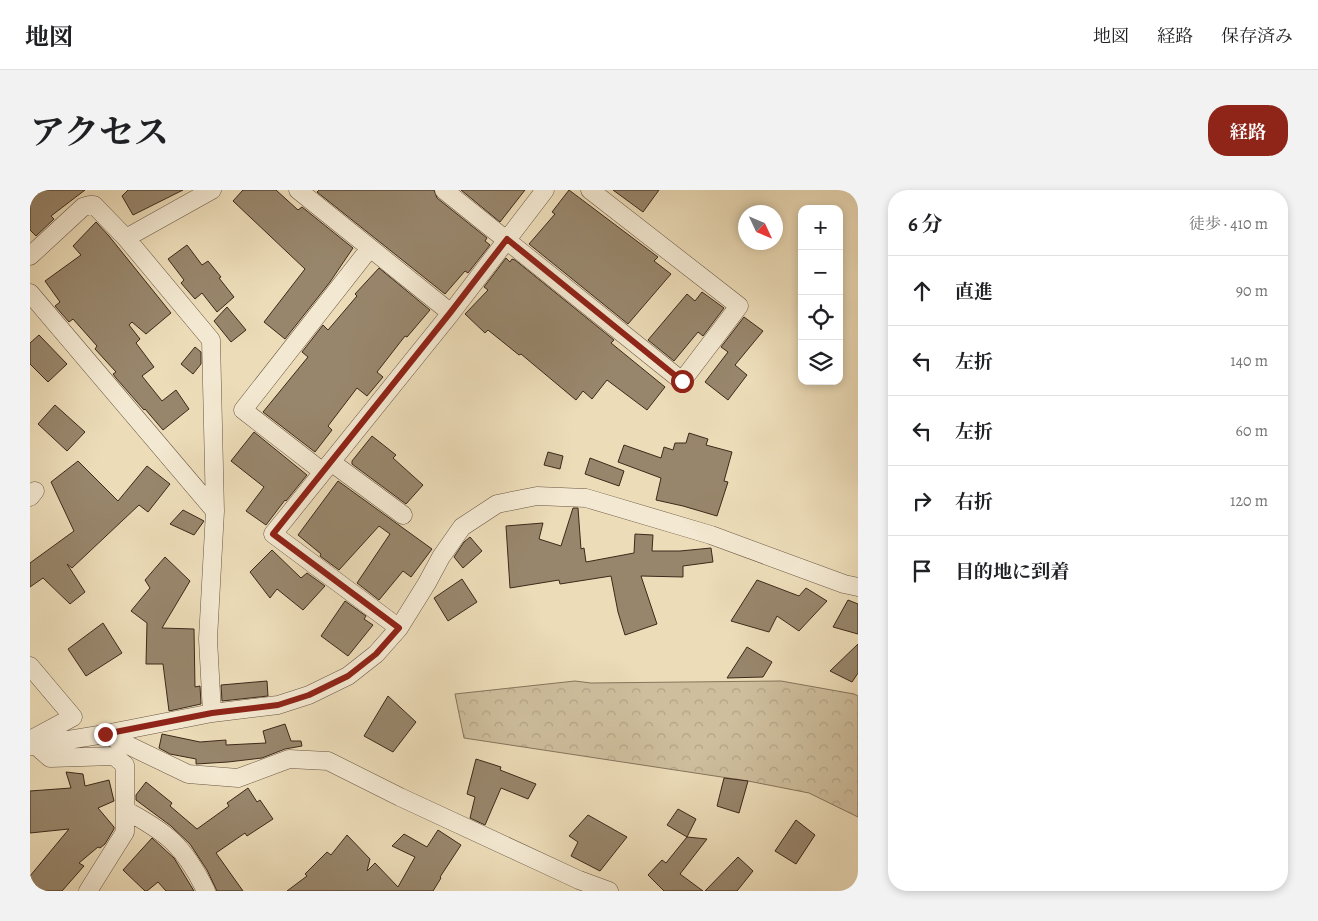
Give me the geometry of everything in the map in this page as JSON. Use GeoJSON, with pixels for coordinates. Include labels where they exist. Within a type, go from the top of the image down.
{"type":"FeatureCollection","features":[{"type":"Feature","properties":{"kind":"street"},"geometry":{"type":"LineString","coordinates":[[126,238],[212,190]]}},
{"type":"Feature","properties":{"kind":"street"},"geometry":{"type":"LineString","coordinates":[[444,190],[682,381],[739,306],[590,190]]}},
{"type":"Feature","properties":{"kind":"street"},"geometry":{"type":"LineString","coordinates":[[399,628],[273,534],[450,313],[544,190]]}},
{"type":"Feature","properties":{"kind":"street"},"geometry":{"type":"LineString","coordinates":[[305,192],[450,313]]}},
{"type":"Feature","properties":{"kind":"street"},"geometry":{"type":"LineString","coordinates":[[30,256],[83,207],[94,206],[126,238],[212,340],[215,511],[208,639],[212,713]]}},
{"type":"Feature","properties":{"kind":"street"},"geometry":{"type":"LineString","coordinates":[[370,248],[243,410],[327,467],[403,515]]}},
{"type":"Feature","properties":{"kind":"street"},"geometry":{"type":"LineString","coordinates":[[30,293],[215,511]]}},
{"type":"Feature","properties":{"kind":"street"},"geometry":{"type":"LineString","coordinates":[[32,743],[105,734],[212,713],[278,705],[309,695],[348,676],[376,654],[399,628],[441,557],[462,527],[497,504],[536,496],[586,498],[711,535],[844,584],[858,587]]}},
{"type":"Feature","properties":{"kind":"street"},"geometry":{"type":"LineString","coordinates":[[30,666],[73,717],[32,743]]}},
{"type":"Feature","properties":{"kind":"street"},"geometry":{"type":"LineString","coordinates":[[105,734],[188,774],[238,778],[289,759],[328,761],[576,885],[609,891]]}},
{"type":"Feature","properties":{"kind":"street"},"geometry":{"type":"LineString","coordinates":[[32,743],[50,758],[114,756],[125,765],[125,832],[88,891]]}},
{"type":"Feature","properties":{"kind":"street"},"geometry":{"type":"LineString","coordinates":[[125,810],[153,825],[186,854],[206,891]]}},
{"type":"Feature","properties":{"kind":"green space"},"geometry":{"type":"Polygon","coordinates":[[[575,681],[591,683],[781,681],[854,694],[858,696],[858,817],[809,793],[748,781],[464,738],[455,694],[575,681]]]}},
{"type":"Feature","properties":{"kind":"building"},"geometry":{"type":"Polygon","coordinates":[[[30,190],[85,190],[51,216],[54,219],[36,236],[30,230],[30,190]]]}},
{"type":"Feature","properties":{"kind":"building"},"geometry":{"type":"Polygon","coordinates":[[[128,190],[183,190],[133,215],[122,196],[128,190]]]}},
{"type":"Feature","properties":{"kind":"building"},"geometry":{"type":"Polygon","coordinates":[[[243,190],[276,190],[298,210],[302,207],[353,248],[330,282],[285,339],[264,322],[305,269],[233,201],[243,190]]]}},
{"type":"Feature","properties":{"kind":"building"},"geometry":{"type":"Polygon","coordinates":[[[319,190],[434,190],[437,198],[487,238],[485,241],[490,245],[468,273],[465,271],[445,294],[317,192],[319,190]]]}},
{"type":"Feature","properties":{"kind":"building"},"geometry":{"type":"Polygon","coordinates":[[[461,190],[525,190],[500,222],[461,190]]]}},
{"type":"Feature","properties":{"kind":"building"},"geometry":{"type":"Polygon","coordinates":[[[569,190],[658,257],[654,261],[671,274],[628,324],[529,244],[555,214],[552,212],[569,190]]]}},
{"type":"Feature","properties":{"kind":"building"},"geometry":{"type":"Polygon","coordinates":[[[613,190],[659,190],[643,212],[613,190]]]}},
{"type":"Feature","properties":{"kind":"building"},"geometry":{"type":"Polygon","coordinates":[[[96,222],[171,313],[146,334],[132,322],[129,325],[140,339],[136,343],[154,367],[142,376],[162,401],[176,390],[189,409],[163,430],[116,378],[113,374],[116,372],[95,349],[97,346],[73,319],[69,322],[55,306],[60,302],[45,281],[81,255],[73,246],[96,222]]]}},
{"type":"Feature","properties":{"kind":"building"},"geometry":{"type":"Polygon","coordinates":[[[187,245],[202,265],[208,261],[234,297],[217,312],[202,293],[195,299],[181,283],[184,280],[168,259],[187,245]]]}},
{"type":"Feature","properties":{"kind":"building"},"geometry":{"type":"Polygon","coordinates":[[[506,258],[510,262],[512,259],[515,260],[614,340],[611,343],[665,387],[647,410],[607,380],[592,399],[583,391],[576,400],[521,354],[519,355],[488,330],[485,333],[465,314],[488,290],[484,287],[506,258]]]}},
{"type":"Feature","properties":{"kind":"building"},"geometry":{"type":"Polygon","coordinates":[[[379,268],[430,310],[407,337],[405,336],[377,372],[383,377],[367,396],[357,388],[328,426],[332,430],[315,452],[263,412],[308,357],[302,352],[323,325],[328,330],[357,296],[355,294],[379,268]]]}},
{"type":"Feature","properties":{"kind":"building"},"geometry":{"type":"Polygon","coordinates":[[[702,292],[724,308],[703,336],[698,332],[674,361],[648,340],[687,294],[695,301],[702,292]]]}},
{"type":"Feature","properties":{"kind":"building"},"geometry":{"type":"Polygon","coordinates":[[[227,307],[246,330],[231,342],[214,321],[227,307]]]}},
{"type":"Feature","properties":{"kind":"building"},"geometry":{"type":"Polygon","coordinates":[[[744,317],[763,331],[735,365],[747,375],[728,400],[705,382],[728,352],[721,347],[744,317]]]}},
{"type":"Feature","properties":{"kind":"building"},"geometry":{"type":"Polygon","coordinates":[[[39,335],[67,364],[48,382],[30,364],[30,343],[39,335]]]}},
{"type":"Feature","properties":{"kind":"building"},"geometry":{"type":"Polygon","coordinates":[[[195,347],[201,352],[201,364],[193,374],[181,364],[195,347]]]}},
{"type":"Feature","properties":{"kind":"building"},"geometry":{"type":"Polygon","coordinates":[[[55,405],[85,432],[67,451],[38,424],[55,405]]]}},
{"type":"Feature","properties":{"kind":"building"},"geometry":{"type":"Polygon","coordinates":[[[254,432],[307,475],[266,525],[246,511],[264,487],[231,461],[254,432]]]}},
{"type":"Feature","properties":{"kind":"building"},"geometry":{"type":"Polygon","coordinates":[[[689,433],[708,439],[706,445],[732,452],[724,481],[728,482],[717,516],[656,500],[661,478],[618,462],[624,445],[661,458],[664,447],[673,450],[675,443],[686,443],[689,433]]]}},
{"type":"Feature","properties":{"kind":"building"},"geometry":{"type":"Polygon","coordinates":[[[372,436],[396,455],[393,458],[423,485],[406,504],[352,464],[352,461],[372,436]]]}},
{"type":"Feature","properties":{"kind":"building"},"geometry":{"type":"Polygon","coordinates":[[[548,452],[563,456],[560,469],[544,465],[548,452]]]}},
{"type":"Feature","properties":{"kind":"building"},"geometry":{"type":"Polygon","coordinates":[[[590,458],[624,471],[619,486],[585,474],[590,458]]]}},
{"type":"Feature","properties":{"kind":"building"},"geometry":{"type":"Polygon","coordinates":[[[78,461],[118,501],[147,466],[170,484],[148,512],[139,505],[72,568],[67,564],[85,592],[70,604],[43,578],[30,587],[30,563],[74,531],[51,482],[78,461]]]}},
{"type":"Feature","properties":{"kind":"building"},"geometry":{"type":"Polygon","coordinates":[[[338,481],[432,549],[411,577],[403,571],[379,600],[357,583],[390,534],[379,526],[339,570],[320,556],[321,554],[298,535],[338,481]]]}},
{"type":"Feature","properties":{"kind":"building"},"geometry":{"type":"Polygon","coordinates":[[[573,508],[578,508],[581,549],[584,548],[586,562],[634,553],[635,534],[653,535],[652,551],[711,548],[713,562],[683,566],[683,577],[641,576],[657,624],[625,635],[618,612],[611,576],[560,584],[559,580],[510,588],[506,526],[543,523],[539,539],[561,546],[573,508]]]}},
{"type":"Feature","properties":{"kind":"building"},"geometry":{"type":"Polygon","coordinates":[[[183,510],[204,521],[194,535],[170,524],[183,510]]]}},
{"type":"Feature","properties":{"kind":"building"},"geometry":{"type":"Polygon","coordinates":[[[470,537],[482,551],[463,568],[454,557],[464,542],[470,537]]]}},
{"type":"Feature","properties":{"kind":"building"},"geometry":{"type":"Polygon","coordinates":[[[272,550],[301,578],[307,573],[325,586],[303,610],[277,589],[270,598],[250,572],[272,550]]]}},
{"type":"Feature","properties":{"kind":"building"},"geometry":{"type":"Polygon","coordinates":[[[165,557],[190,581],[162,628],[194,629],[195,687],[200,686],[201,704],[169,711],[163,664],[146,664],[147,623],[131,611],[150,588],[145,580],[165,557]]]}},
{"type":"Feature","properties":{"kind":"building"},"geometry":{"type":"Polygon","coordinates":[[[462,579],[477,602],[448,621],[434,598],[462,579]]]}},
{"type":"Feature","properties":{"kind":"building"},"geometry":{"type":"Polygon","coordinates":[[[757,580],[799,596],[806,588],[827,601],[799,631],[777,616],[769,632],[731,621],[757,580]]]}},
{"type":"Feature","properties":{"kind":"building"},"geometry":{"type":"Polygon","coordinates":[[[848,600],[858,604],[858,634],[833,627],[848,600]]]}},
{"type":"Feature","properties":{"kind":"building"},"geometry":{"type":"Polygon","coordinates":[[[345,601],[366,616],[364,619],[373,625],[348,656],[321,636],[345,601]]]}},
{"type":"Feature","properties":{"kind":"building"},"geometry":{"type":"Polygon","coordinates":[[[103,623],[122,653],[86,676],[68,649],[103,623]]]}},
{"type":"Feature","properties":{"kind":"building"},"geometry":{"type":"Polygon","coordinates":[[[858,644],[858,673],[852,682],[830,671],[858,644]]]}},
{"type":"Feature","properties":{"kind":"building"},"geometry":{"type":"Polygon","coordinates":[[[747,647],[772,662],[763,677],[727,678],[747,647]]]}},
{"type":"Feature","properties":{"kind":"building"},"geometry":{"type":"Polygon","coordinates":[[[267,681],[268,696],[222,701],[221,685],[267,681]]]}},
{"type":"Feature","properties":{"kind":"building"},"geometry":{"type":"Polygon","coordinates":[[[388,696],[416,722],[393,752],[364,736],[388,696]]]}},
{"type":"Feature","properties":{"kind":"building"},"geometry":{"type":"Polygon","coordinates":[[[285,724],[291,741],[301,741],[302,746],[285,749],[262,758],[196,764],[196,759],[170,754],[159,748],[162,734],[200,742],[226,740],[226,745],[266,743],[263,731],[285,724]]]}},
{"type":"Feature","properties":{"kind":"building"},"geometry":{"type":"Polygon","coordinates":[[[476,759],[501,767],[500,770],[536,784],[528,799],[501,788],[485,825],[470,818],[475,797],[467,794],[476,759]]]}},
{"type":"Feature","properties":{"kind":"building"},"geometry":{"type":"Polygon","coordinates":[[[66,772],[83,774],[85,786],[109,780],[114,801],[98,808],[114,829],[105,844],[100,848],[98,847],[79,863],[84,866],[62,891],[30,891],[30,876],[69,829],[30,833],[30,791],[71,788],[66,772]]]}},
{"type":"Feature","properties":{"kind":"building"},"geometry":{"type":"Polygon","coordinates":[[[724,778],[748,781],[739,813],[717,806],[724,778]]]}},
{"type":"Feature","properties":{"kind":"building"},"geometry":{"type":"Polygon","coordinates":[[[146,782],[172,803],[170,806],[197,829],[229,806],[227,803],[248,788],[257,802],[260,800],[273,819],[247,836],[245,833],[216,853],[243,891],[217,891],[207,870],[190,844],[171,826],[136,800],[136,795],[146,782]]]}},
{"type":"Feature","properties":{"kind":"building"},"geometry":{"type":"Polygon","coordinates":[[[678,809],[696,819],[687,837],[667,825],[678,809]]]}},
{"type":"Feature","properties":{"kind":"building"},"geometry":{"type":"Polygon","coordinates":[[[588,815],[627,837],[600,871],[571,856],[578,842],[569,836],[588,815]]]}},
{"type":"Feature","properties":{"kind":"building"},"geometry":{"type":"Polygon","coordinates":[[[796,820],[815,835],[796,864],[775,851],[796,820]]]}},
{"type":"Feature","properties":{"kind":"building"},"geometry":{"type":"Polygon","coordinates":[[[438,830],[461,845],[433,891],[287,891],[307,876],[305,874],[327,852],[331,855],[347,835],[370,859],[367,871],[375,863],[398,887],[415,857],[392,846],[404,834],[427,847],[438,830]]]}},
{"type":"Feature","properties":{"kind":"building"},"geometry":{"type":"Polygon","coordinates":[[[687,837],[707,839],[680,874],[703,891],[664,891],[648,875],[662,860],[666,863],[687,837]]]}},
{"type":"Feature","properties":{"kind":"building"},"geometry":{"type":"Polygon","coordinates":[[[152,838],[174,858],[194,891],[166,891],[158,882],[145,891],[123,870],[152,838]]]}},
{"type":"Feature","properties":{"kind":"building"},"geometry":{"type":"Polygon","coordinates":[[[738,857],[753,871],[737,891],[705,891],[738,857]]]}},
{"type":"Feature","properties":{"kind":"route"},"geometry":{"type":"LineString","coordinates":[[105,734],[212,713],[278,705],[309,695],[348,676],[376,654],[399,628],[273,534],[507,239],[682,381]]}}]}
